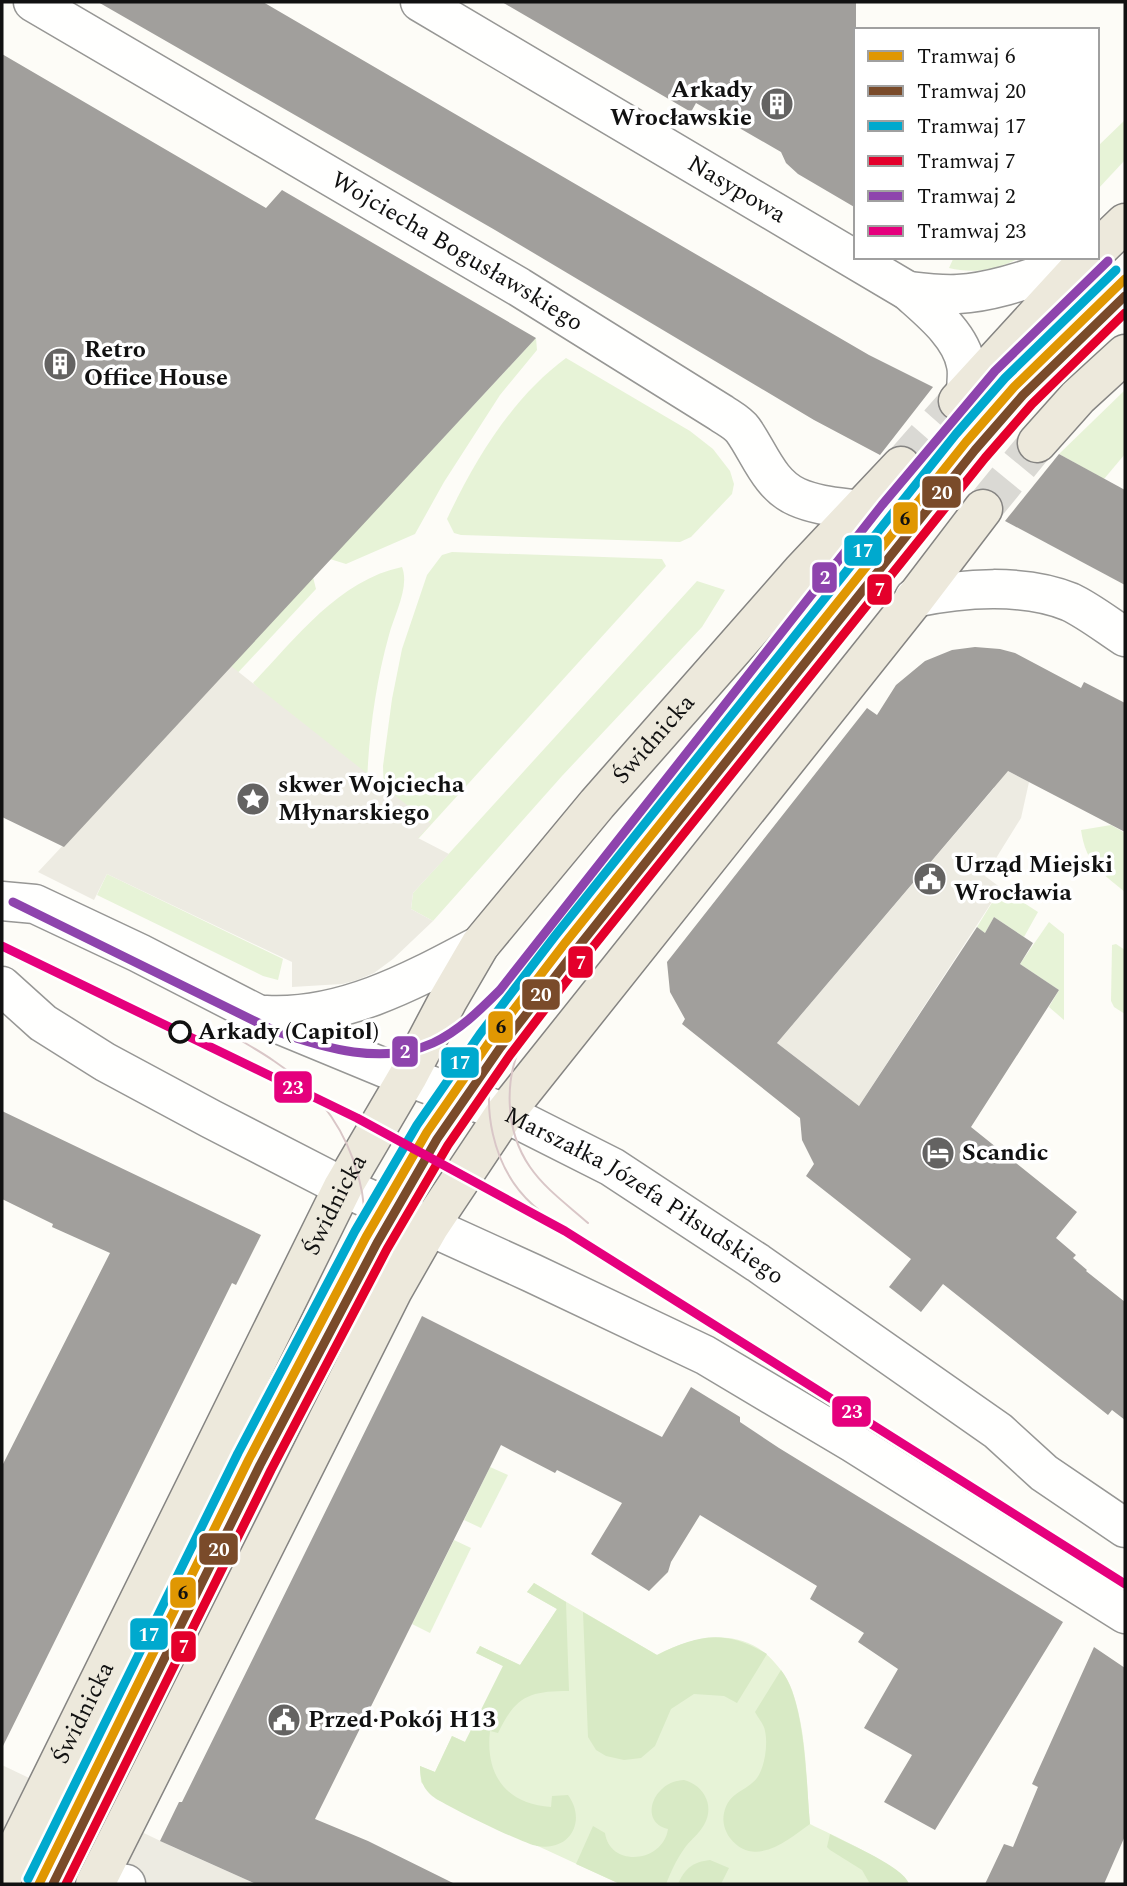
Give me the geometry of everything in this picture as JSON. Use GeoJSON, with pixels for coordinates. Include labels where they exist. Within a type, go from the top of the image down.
{"type":"FeatureCollection","features":[{"type":"Feature","properties":{"kind":"main road"},"geometry":{"type":"LineString","coordinates":[[1099,248],[1125,223]]}},
{"type":"Feature","properties":{"kind":"main road"},"geometry":{"type":"LineString","coordinates":[[962,397],[1088,259]]}},
{"type":"Feature","properties":{"kind":"main road"},"geometry":{"type":"LineString","coordinates":[[1037,443],[1078,397],[1125,354]]}},
{"type":"Feature","properties":{"kind":"main road","name":"Świdnicka"},"geometry":{"type":"LineString","coordinates":[[2,1878],[12,1829],[344,1187],[480,945],[597,804],[802,571],[901,466]]}},
{"type":"Feature","properties":{"kind":"main road"},"geometry":{"type":"LineString","coordinates":[[106,1882],[388,1299],[429,1227],[505,1113],[983,509]]}},
{"type":"Feature","properties":{"kind":"street","name":"Wojciecha Bogusławskiego"},"geometry":{"type":"LineString","coordinates":[[33,2],[519,287],[721,413],[741,427],[771,476],[784,490],[797,498],[861,510]]}},
{"type":"Feature","properties":{"kind":"street","name":"Nasypowa"},"geometry":{"type":"LineString","coordinates":[[420,2],[854,258]]}},
{"type":"Feature","properties":{"kind":"street","name":"Nasypowa"},"geometry":{"type":"LineString","coordinates":[[855,259],[908,290],[943,327],[963,354],[967,367],[962,397]]}},
{"type":"Feature","properties":{"kind":"street","name":"Nasypowa"},"geometry":{"type":"LineString","coordinates":[[908,290],[934,294],[986,290],[1082,259]]}},
{"type":"Feature","properties":{"kind":"street"},"geometry":{"type":"LineString","coordinates":[[914,598],[969,588],[1052,596],[1074,604],[1125,637]]}},
{"type":"Feature","properties":{"kind":"street","name":"Marszałka Józefa Piłsudskiego"},"geometry":{"type":"LineString","coordinates":[[2,901],[35,904],[139,953],[258,1015],[505,1113],[612,1167],[758,1263],[998,1431],[1044,1473],[1125,1528]]}},
{"type":"Feature","properties":{"kind":"street"},"geometry":{"type":"LineString","coordinates":[[258,1015],[339,1009],[398,986],[480,945]]}},
{"type":"Feature","properties":{"kind":"street"},"geometry":{"type":"LineString","coordinates":[[2,986],[43,1023],[105,1062],[344,1187],[705,1355],[853,1443],[1125,1614]]}},
{"type":"Feature","properties":{"kind":"green space"},"geometry":{"type":"Polygon","coordinates":[[[1125,120],[1125,160],[1099,188],[1099,145],[1125,120]]]}},
{"type":"Feature","properties":{"kind":"green space"},"geometry":{"type":"Polygon","coordinates":[[[953,259],[1017,259],[995,268],[977,271],[949,268],[953,259]]]}},
{"type":"Feature","properties":{"kind":"green space"},"geometry":{"type":"Polygon","coordinates":[[[536,338],[537,350],[500,395],[444,482],[415,534],[346,564],[330,559],[536,338]]]}},
{"type":"Feature","properties":{"kind":"green space"},"geometry":{"type":"Polygon","coordinates":[[[566,358],[690,431],[713,449],[730,471],[734,484],[732,494],[691,537],[680,542],[454,533],[447,519],[483,452],[512,410],[566,358]]]}},
{"type":"Feature","properties":{"kind":"green space"},"geometry":{"type":"Polygon","coordinates":[[[1125,390],[1125,454],[1104,479],[1059,454],[1125,390]]]}},
{"type":"Feature","properties":{"kind":"green space"},"geometry":{"type":"Polygon","coordinates":[[[452,552],[662,559],[666,566],[419,838],[399,843],[385,827],[383,766],[392,699],[402,649],[427,575],[442,555],[452,552]]]}},
{"type":"Feature","properties":{"kind":"green space"},"geometry":{"type":"Polygon","coordinates":[[[402,567],[403,592],[383,657],[375,700],[369,744],[366,811],[253,683],[302,630],[338,598],[358,584],[402,567]]]}},
{"type":"Feature","properties":{"kind":"green space"},"geometry":{"type":"Polygon","coordinates":[[[313,577],[316,589],[192,722],[179,723],[313,577]]]}},
{"type":"Feature","properties":{"kind":"green space"},"geometry":{"type":"Polygon","coordinates":[[[697,581],[725,590],[702,627],[562,776],[433,921],[411,909],[413,893],[697,581]]]}},
{"type":"Feature","properties":{"kind":"green space"},"geometry":{"type":"Polygon","coordinates":[[[1111,825],[1125,833],[1125,892],[1095,866],[1083,842],[1081,830],[1111,825]]]}},
{"type":"Feature","properties":{"kind":"green space"},"geometry":{"type":"Polygon","coordinates":[[[107,874],[283,959],[278,980],[263,976],[97,895],[107,874]]]}},
{"type":"Feature","properties":{"kind":"green space"},"geometry":{"type":"Polygon","coordinates":[[[1001,888],[1038,912],[1024,937],[994,917],[985,933],[977,927],[1001,888]]]}},
{"type":"Feature","properties":{"kind":"green space"},"geometry":{"type":"Polygon","coordinates":[[[1049,922],[1064,934],[1064,1020],[1049,1007],[1059,990],[1020,964],[1049,922]]]}},
{"type":"Feature","properties":{"kind":"green space"},"geometry":{"type":"Polygon","coordinates":[[[1116,944],[1125,950],[1125,1014],[1114,1007],[1111,1001],[1112,945],[1116,944]]]}},
{"type":"Feature","properties":{"kind":"green space"},"geometry":{"type":"Polygon","coordinates":[[[490,1467],[508,1475],[481,1528],[464,1520],[490,1467]]]}},
{"type":"Feature","properties":{"kind":"green space"},"geometry":{"type":"Polygon","coordinates":[[[454,1540],[471,1548],[430,1633],[412,1624],[454,1540]]]}},
{"type":"Feature","properties":{"kind":"green space"},"geometry":{"type":"Polygon","coordinates":[[[534,1583],[657,1655],[687,1643],[719,1638],[749,1643],[763,1651],[785,1675],[797,1706],[805,1756],[810,1824],[881,1860],[909,1884],[620,1884],[436,1799],[421,1782],[420,1766],[435,1772],[452,1736],[465,1742],[503,1666],[476,1653],[480,1646],[520,1665],[557,1609],[527,1592],[534,1583]]]}},
{"type":"Feature","properties":{"kind":"green space"},"geometry":{"type":"Polygon","coordinates":[[[534,1583],[566,1602],[569,1691],[544,1692],[525,1698],[511,1711],[498,1733],[490,1731],[489,1747],[495,1774],[511,1793],[522,1800],[551,1807],[552,1796],[568,1795],[576,1815],[572,1833],[558,1844],[549,1847],[517,1839],[437,1799],[425,1789],[420,1770],[420,1766],[435,1772],[452,1736],[465,1742],[503,1666],[476,1653],[480,1646],[520,1665],[557,1609],[527,1592],[534,1583]]]}},
{"type":"Feature","properties":{"kind":"green space"},"geometry":{"type":"Polygon","coordinates":[[[583,1612],[657,1655],[686,1642],[712,1637],[738,1641],[767,1654],[737,1703],[724,1696],[694,1694],[671,1709],[655,1746],[641,1758],[624,1760],[606,1756],[596,1750],[588,1737],[583,1612]]]}},
{"type":"Feature","properties":{"kind":"green space"},"geometry":{"type":"Polygon","coordinates":[[[781,1670],[796,1702],[800,1722],[810,1824],[771,1849],[750,1851],[739,1847],[730,1838],[724,1826],[724,1813],[730,1800],[753,1783],[762,1768],[766,1736],[755,1712],[781,1670]]]}},
{"type":"Feature","properties":{"kind":"green space"},"geometry":{"type":"Polygon","coordinates":[[[684,1780],[698,1787],[703,1793],[708,1813],[702,1828],[679,1857],[666,1884],[620,1884],[576,1864],[593,1826],[605,1833],[616,1852],[626,1856],[636,1857],[657,1849],[668,1829],[653,1819],[653,1802],[664,1787],[684,1780]]]}},
{"type":"Feature","properties":{"kind":"green space"},"geometry":{"type":"Polygon","coordinates":[[[830,1834],[886,1863],[905,1877],[909,1884],[870,1884],[862,1870],[827,1847],[830,1834]]]}},
{"type":"Feature","properties":{"kind":"green space"},"geometry":{"type":"Polygon","coordinates":[[[710,1860],[729,1868],[721,1884],[678,1884],[690,1867],[710,1860]]]}},
{"type":"Feature","properties":{"kind":"shaded area","name":"skwer Wojciecha Młynarskiego"},"geometry":{"type":"Polygon","coordinates":[[[231,666],[431,824],[418,838],[449,854],[413,893],[411,909],[433,921],[374,973],[342,984],[292,987],[292,962],[107,874],[94,900],[38,872],[231,666]]]}},
{"type":"Feature","properties":{"kind":"shaded area"},"geometry":{"type":"Polygon","coordinates":[[[977,755],[1029,782],[1021,818],[985,876],[1001,888],[859,1106],[777,1043],[994,788],[977,755]]]}},
{"type":"Feature","properties":{"kind":"shaded area"},"geometry":{"type":"Polygon","coordinates":[[[2,1765],[173,1847],[256,1884],[2,1884],[2,1765]]]}},
{"type":"Feature","properties":{"kind":"building"},"geometry":{"type":"Polygon","coordinates":[[[98,2],[263,2],[869,355],[933,387],[880,455],[814,420],[495,230],[98,2]]]}},
{"type":"Feature","properties":{"kind":"building","name":"Arkady Wrocławskie"},"geometry":{"type":"Polygon","coordinates":[[[502,2],[856,2],[854,207],[798,174],[786,163],[781,152],[696,103],[691,112],[502,2]]]}},
{"type":"Feature","properties":{"kind":"building"},"geometry":{"type":"Polygon","coordinates":[[[2,54],[266,208],[282,190],[536,338],[64,847],[2,817],[2,54]]]}},
{"type":"Feature","properties":{"kind":"building"},"geometry":{"type":"Polygon","coordinates":[[[1059,454],[1125,490],[1125,585],[1005,521],[1059,454]]]}},
{"type":"Feature","properties":{"kind":"building"},"geometry":{"type":"Polygon","coordinates":[[[975,647],[1015,653],[1081,688],[1084,682],[1125,703],[1125,832],[1008,771],[777,1043],[859,1106],[977,927],[985,933],[994,917],[1033,943],[1020,964],[1059,990],[971,1127],[1077,1212],[1056,1238],[1076,1255],[1073,1258],[1086,1271],[1125,1302],[1125,1420],[1112,1410],[1108,1415],[943,1284],[921,1312],[889,1287],[911,1259],[806,1176],[814,1164],[802,1140],[800,1118],[682,1024],[685,1019],[670,992],[667,962],[867,708],[877,715],[896,685],[925,661],[952,650],[975,647]]]}},
{"type":"Feature","properties":{"kind":"building"},"geometry":{"type":"Polygon","coordinates":[[[2,1111],[261,1235],[236,1285],[232,1283],[2,1748],[2,1466],[110,1253],[52,1227],[53,1224],[2,1199],[2,1111]]]}},
{"type":"Feature","properties":{"kind":"building"},"geometry":{"type":"Polygon","coordinates":[[[422,1316],[662,1437],[691,1387],[740,1417],[740,1422],[779,1448],[1063,1622],[935,1830],[884,1802],[912,1755],[864,1728],[898,1669],[858,1642],[864,1633],[810,1599],[817,1586],[700,1515],[671,1562],[668,1572],[649,1591],[591,1554],[622,1503],[501,1445],[315,1819],[368,1841],[455,1884],[256,1884],[160,1841],[179,1802],[182,1802],[422,1316]]]}},
{"type":"Feature","properties":{"kind":"building"},"geometry":{"type":"Polygon","coordinates":[[[1094,1647],[1125,1668],[1125,1836],[1104,1884],[985,1884],[1004,1844],[1013,1847],[1038,1787],[1032,1784],[1094,1647]]]}},
{"type":"Feature","properties":{"kind":"tunnel"},"geometry":{"type":"LineString","coordinates":[[901,466],[958,401]]}},
{"type":"Feature","properties":{"kind":"tunnel"},"geometry":{"type":"LineString","coordinates":[[983,509],[1037,443]]}},
{"type":"Feature","properties":{"kind":"tram line","name":"2"},"geometry":{"type":"LineString","coordinates":[[13,902],[275,1031],[333,1048],[374,1054],[414,1050],[443,1038],[469,1020],[500,990],[882,505],[995,371],[1108,261]]}},
{"type":"Feature","properties":{"kind":"tram line","name":"17"},"geometry":{"type":"LineString","coordinates":[[28,1879],[238,1453],[355,1231],[417,1125],[480,1034],[555,936],[956,434],[1005,378],[1116,270]]}},
{"type":"Feature","properties":{"kind":"tram line","name":"6"},"geometry":{"type":"LineString","coordinates":[[39,1884],[249,1459],[366,1237],[427,1132],[490,1041],[565,943],[966,442],[1014,387],[1125,279]]}},
{"type":"Feature","properties":{"kind":"tram line","name":"20"},"geometry":{"type":"LineString","coordinates":[[53,1884],[260,1465],[377,1243],[437,1139],[500,1048],[575,951],[975,450],[1023,395],[1125,296]]}},
{"type":"Feature","properties":{"kind":"tram line","name":"7"},"geometry":{"type":"LineString","coordinates":[[66,1884],[271,1470],[387,1249],[448,1145],[510,1055],[584,958],[985,458],[1032,404],[1125,313]]}},
{"type":"Feature","properties":{"kind":"tram line","name":"23"},"geometry":{"type":"LineString","coordinates":[[2,946],[357,1118],[565,1231],[1125,1584]]}},
{"type":"Feature","properties":{"kind":"tram line"},"geometry":{"type":"LineString","coordinates":[[539,978],[510,1023],[497,1052],[489,1093],[490,1114],[499,1154],[519,1190],[538,1209],[576,1238]]}},
{"type":"Feature","properties":{"kind":"tram line"},"geometry":{"type":"LineString","coordinates":[[558,990],[531,1026],[517,1054],[510,1087],[512,1121],[522,1153],[530,1167],[550,1190],[588,1223]]}},
{"type":"Feature","properties":{"kind":"tram line"},"geometry":{"type":"LineString","coordinates":[[233,1036],[300,1081],[322,1105],[340,1131],[353,1159],[365,1220],[363,1252],[355,1291],[338,1334]]}},
{"type":"Feature","properties":{"kind":"place","name":"Arkady Wrocławskie"},"geometry":{"type":"Point","coordinates":[777,104]}},
{"type":"Feature","properties":{"kind":"place","name":"Retro Office House"},"geometry":{"type":"Point","coordinates":[60,364]}},
{"type":"Feature","properties":{"kind":"place","name":"skwer Wojciecha Młynarskiego"},"geometry":{"type":"Point","coordinates":[253,799]}},
{"type":"Feature","properties":{"kind":"place","name":"Urząd Miejski Wrocławia"},"geometry":{"type":"Point","coordinates":[930,879]}},
{"type":"Feature","properties":{"kind":"place","name":"Arkady (Capitol)"},"geometry":{"type":"Point","coordinates":[180,1032]}},
{"type":"Feature","properties":{"kind":"place","name":"Scandic"},"geometry":{"type":"Point","coordinates":[938,1153]}},
{"type":"Feature","properties":{"kind":"place","name":"Przed·Pokój H13"},"geometry":{"type":"Point","coordinates":[284,1720]}}]}
